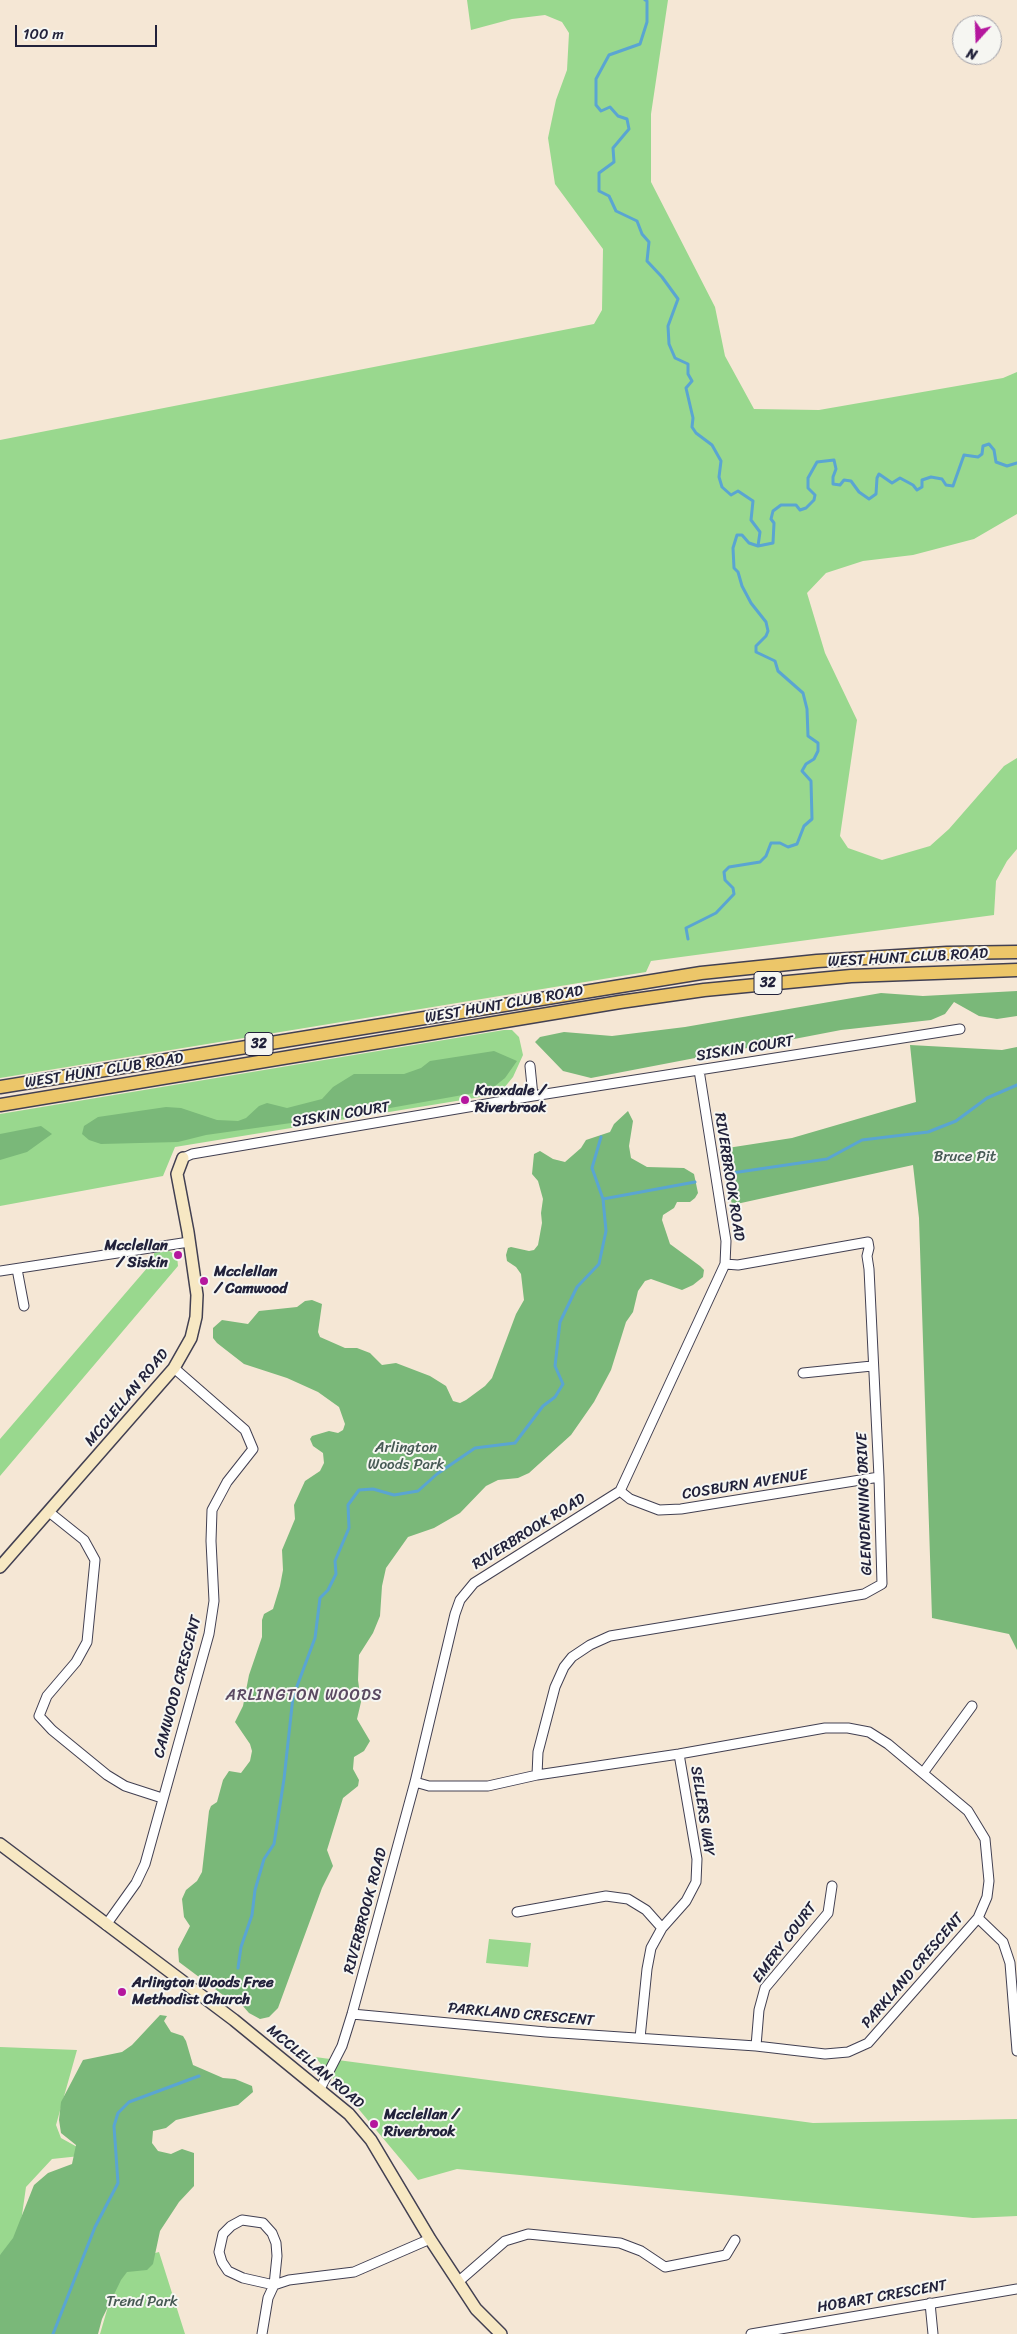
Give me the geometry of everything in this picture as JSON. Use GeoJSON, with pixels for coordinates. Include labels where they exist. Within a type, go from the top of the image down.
{"type":"FeatureCollection","features":[{"type":"Feature","properties":{"kind":"main road","name":"WEST HUNT CLUB ROAD"},"geometry":{"type":"LineString","coordinates":[[0,1087],[701,973],[817,961],[947,953],[1017,952]]}},
{"type":"Feature","properties":{"kind":"main road","name":"WEST HUNT CLUB ROAD"},"geometry":{"type":"LineString","coordinates":[[0,1105],[620,1002],[704,990],[851,976],[1017,970]]}},
{"type":"Feature","properties":{"kind":"street","name":"SISKIN COURT"},"geometry":{"type":"LineString","coordinates":[[183,1158],[192,1154],[533,1096],[960,1029]]}},
{"type":"Feature","properties":{"kind":"street"},"geometry":{"type":"LineString","coordinates":[[530,1066],[533,1096]]}},
{"type":"Feature","properties":{"kind":"street","name":"RIVERBROOK ROAD"},"geometry":{"type":"LineString","coordinates":[[320,2089],[342,2046],[352,2014],[415,1782],[460,1600],[474,1583],[620,1491],[725,1264],[726,1241],[699,1070]]}},
{"type":"Feature","properties":{"kind":"street","name":"MCCLELLAN ROAD"},"geometry":{"type":"LineString","coordinates":[[0,1567],[174,1368],[191,1338],[196,1316],[197,1295],[177,1174],[183,1158]]}},
{"type":"Feature","properties":{"kind":"street"},"geometry":{"type":"LineString","coordinates":[[0,1271],[189,1242]]}},
{"type":"Feature","properties":{"kind":"street","name":"GLENDENNING DRIVE"},"geometry":{"type":"LineString","coordinates":[[537,1775],[538,1752],[555,1686],[564,1667],[572,1656],[590,1645],[610,1636],[864,1594],[882,1584],[879,1477],[867,1256],[868,1242],[738,1265],[725,1264]]}},
{"type":"Feature","properties":{"kind":"street"},"geometry":{"type":"LineString","coordinates":[[17,1268],[24,1306]]}},
{"type":"Feature","properties":{"kind":"street"},"geometry":{"type":"LineString","coordinates":[[803,1373],[872,1366]]}},
{"type":"Feature","properties":{"kind":"street","name":"CAMWOOD CRESCENT"},"geometry":{"type":"LineString","coordinates":[[106,1925],[136,1883],[145,1864],[209,1634],[214,1601],[211,1541],[212,1510],[227,1482],[253,1449],[245,1430],[174,1368]]}},
{"type":"Feature","properties":{"kind":"street","name":"COSBURN AVENUE"},"geometry":{"type":"LineString","coordinates":[[620,1491],[630,1499],[659,1510],[681,1509],[879,1477]]}},
{"type":"Feature","properties":{"kind":"street"},"geometry":{"type":"LineString","coordinates":[[49,1512],[84,1540],[95,1560],[87,1642],[76,1662],[47,1696],[39,1716],[52,1730],[107,1775],[125,1786],[162,1798]]}},
{"type":"Feature","properties":{"kind":"street"},"geometry":{"type":"LineString","coordinates":[[923,1773],[972,1706]]}},
{"type":"Feature","properties":{"kind":"street","name":"PARKLAND CRESCENT"},"geometry":{"type":"LineString","coordinates":[[352,2014],[756,2046],[825,2054],[848,2052],[868,2043],[978,1918],[988,1897],[989,1881],[985,1840],[968,1810],[888,1744],[868,1732],[848,1728],[825,1728],[678,1754],[537,1775],[488,1786],[429,1786],[415,1782]]}},
{"type":"Feature","properties":{"kind":"street","name":"SELLERS WAY"},"geometry":{"type":"LineString","coordinates":[[640,2038],[646,1969],[651,1948],[662,1928],[686,1901],[696,1882],[697,1859],[678,1754]]}},
{"type":"Feature","properties":{"kind":"street","name":"MCCLELLAN ROAD"},"geometry":{"type":"LineString","coordinates":[[0,1844],[234,2020],[350,2114],[371,2140],[430,2239],[476,2309],[501,2334]]}},
{"type":"Feature","properties":{"kind":"street","name":"EMERY COURT"},"geometry":{"type":"LineString","coordinates":[[756,2046],[759,2010],[765,1988],[828,1913],[832,1886]]}},
{"type":"Feature","properties":{"kind":"street"},"geometry":{"type":"LineString","coordinates":[[516,1912],[606,1896],[628,1898],[646,1910],[662,1928]]}},
{"type":"Feature","properties":{"kind":"street"},"geometry":{"type":"LineString","coordinates":[[978,1918],[1002,1942],[1010,1963],[1017,2051]]}},
{"type":"Feature","properties":{"kind":"street"},"geometry":{"type":"LineString","coordinates":[[262,2334],[268,2298],[274,2285],[277,2256],[272,2233],[264,2223],[253,2220],[242,2220],[231,2226],[223,2234],[219,2252],[222,2262],[228,2270],[243,2278],[274,2285],[289,2280],[354,2272],[388,2259],[430,2239]]}},
{"type":"Feature","properties":{"kind":"street"},"geometry":{"type":"LineString","coordinates":[[458,2282],[506,2241],[528,2234],[620,2243],[641,2251],[665,2267],[726,2255],[735,2240]]}},
{"type":"Feature","properties":{"kind":"street","name":"HOBART CRESCENT"},"geometry":{"type":"LineString","coordinates":[[752,2334],[1017,2289]]}},
{"type":"Feature","properties":{"kind":"street"},"geometry":{"type":"LineString","coordinates":[[930,2303],[932,2334]]}},
{"type":"Feature","properties":{"kind":"green space"},"geometry":{"type":"Polygon","coordinates":[[[467,0],[668,0],[651,114],[651,182],[715,307],[725,356],[754,409],[819,410],[1003,378],[1017,372],[1017,514],[974,539],[913,555],[863,561],[826,573],[807,593],[825,653],[857,720],[840,836],[848,848],[882,860],[930,846],[949,829],[1004,766],[1017,758],[1017,849],[1007,861],[996,881],[994,915],[651,961],[646,972],[0,1078],[0,440],[594,324],[602,310],[603,249],[555,184],[548,138],[556,100],[567,70],[569,33],[562,22],[545,15],[512,19],[471,30],[467,0]]]}},
{"type":"Feature","properties":{"kind":"green space"},"geometry":{"type":"Polygon","coordinates":[[[1017,991],[1017,1016],[997,1019],[979,1016],[954,1002],[945,1014],[931,1020],[841,1030],[591,1078],[563,1071],[535,1042],[540,1037],[564,1032],[612,1036],[685,1027],[881,993],[923,996],[1017,991]]]}},
{"type":"Feature","properties":{"kind":"green space"},"geometry":{"type":"Polygon","coordinates":[[[512,1030],[519,1037],[523,1055],[513,1077],[499,1094],[175,1147],[163,1176],[0,1206],[0,1114],[512,1030]]]}},
{"type":"Feature","properties":{"kind":"green space","name":"Bruce Pit"},"geometry":{"type":"Polygon","coordinates":[[[910,1045],[1002,1050],[1017,1047],[1017,1650],[1009,1634],[932,1618],[919,1218],[913,1165],[732,1205],[721,1149],[792,1138],[916,1102],[910,1045]]]}},
{"type":"Feature","properties":{"kind":"green space"},"geometry":{"type":"Polygon","coordinates":[[[494,1051],[517,1061],[505,1078],[485,1091],[362,1113],[206,1135],[178,1142],[101,1144],[89,1140],[82,1134],[84,1126],[98,1117],[166,1107],[181,1108],[217,1120],[238,1121],[246,1118],[259,1106],[267,1103],[287,1108],[322,1099],[333,1087],[354,1074],[404,1074],[421,1068],[430,1061],[494,1051]]]}},
{"type":"Feature","properties":{"kind":"green space","name":"Arlington Woods Park"},"geometry":{"type":"Polygon","coordinates":[[[628,1111],[633,1121],[629,1146],[631,1158],[647,1167],[684,1168],[694,1174],[698,1193],[695,1198],[690,1202],[677,1202],[674,1208],[663,1215],[662,1220],[670,1244],[704,1270],[703,1277],[693,1285],[682,1290],[651,1279],[645,1281],[638,1291],[633,1312],[626,1322],[611,1370],[594,1402],[571,1435],[529,1473],[518,1478],[498,1480],[486,1486],[460,1513],[434,1528],[408,1537],[386,1568],[382,1586],[380,1616],[373,1633],[359,1655],[358,1680],[361,1702],[357,1719],[370,1741],[364,1751],[354,1757],[353,1769],[359,1780],[358,1786],[343,1798],[327,1850],[333,1866],[322,1888],[278,2008],[269,2017],[260,2019],[249,2013],[242,2005],[231,2001],[179,1962],[178,1949],[190,1926],[184,1917],[182,1899],[186,1890],[197,1881],[202,1872],[209,1811],[211,1806],[217,1802],[223,1780],[229,1771],[241,1773],[250,1761],[252,1751],[250,1744],[235,1722],[243,1706],[249,1675],[262,1637],[262,1620],[264,1614],[273,1609],[280,1586],[283,1570],[282,1550],[295,1519],[294,1505],[305,1481],[320,1471],[324,1463],[323,1453],[313,1446],[310,1439],[312,1436],[329,1431],[338,1433],[343,1430],[345,1424],[339,1407],[318,1392],[287,1378],[244,1364],[217,1343],[213,1338],[213,1328],[222,1320],[248,1324],[259,1311],[297,1307],[305,1301],[312,1300],[322,1304],[318,1332],[320,1337],[345,1348],[357,1348],[370,1353],[382,1365],[396,1363],[430,1376],[446,1386],[453,1401],[460,1403],[466,1400],[485,1386],[492,1378],[516,1314],[524,1300],[521,1274],[516,1267],[507,1261],[506,1255],[508,1248],[511,1247],[529,1251],[534,1250],[538,1245],[542,1223],[543,1199],[538,1181],[532,1174],[534,1154],[540,1151],[553,1159],[565,1162],[581,1148],[586,1140],[610,1132],[614,1124],[628,1111]]]}},
{"type":"Feature","properties":{"kind":"green space"},"geometry":{"type":"Polygon","coordinates":[[[41,1126],[52,1134],[27,1152],[0,1160],[0,1134],[41,1126]]]}},
{"type":"Feature","properties":{"kind":"green space"},"geometry":{"type":"Polygon","coordinates":[[[169,1251],[177,1256],[178,1266],[0,1476],[0,1439],[154,1260],[154,1252],[169,1251]]]}},
{"type":"Feature","properties":{"kind":"green space"},"geometry":{"type":"Polygon","coordinates":[[[489,1939],[531,1943],[528,1967],[486,1963],[489,1939]]]}},
{"type":"Feature","properties":{"kind":"green space"},"geometry":{"type":"Polygon","coordinates":[[[160,2015],[167,2016],[164,2021],[171,2032],[183,2036],[193,2065],[223,2078],[235,2079],[252,2086],[253,2092],[238,2105],[176,2120],[166,2128],[153,2131],[152,2143],[158,2151],[171,2154],[182,2149],[194,2153],[194,2186],[179,2202],[160,2231],[153,2264],[147,2270],[127,2272],[121,2280],[102,2319],[98,2334],[0,2334],[0,2255],[13,2238],[34,2185],[48,2173],[72,2164],[76,2145],[61,2133],[59,2120],[61,2102],[83,2060],[122,2052],[132,2045],[160,2015]]]}},
{"type":"Feature","properties":{"kind":"green space"},"geometry":{"type":"Polygon","coordinates":[[[0,2047],[77,2050],[56,2125],[61,2138],[79,2148],[80,2156],[52,2159],[26,2187],[18,2243],[6,2254],[0,2255],[0,2047]]]}},
{"type":"Feature","properties":{"kind":"green space"},"geometry":{"type":"Polygon","coordinates":[[[315,2057],[813,2123],[1017,2119],[1017,2216],[973,2218],[457,2169],[418,2180],[315,2057]]]}},
{"type":"Feature","properties":{"kind":"green space","name":"Trend Park"},"geometry":{"type":"Polygon","coordinates":[[[159,2252],[185,2334],[100,2334],[121,2262],[159,2252]]]}},
{"type":"Feature","properties":{"kind":"waterway"},"geometry":{"type":"LineString","coordinates":[[645,0],[647,1],[647,22],[640,44],[609,55],[596,79],[596,105],[601,111],[610,107],[618,116],[627,119],[629,129],[613,148],[614,162],[599,173],[599,191],[609,196],[616,211],[637,221],[642,234],[649,242],[647,261],[662,277],[678,299],[668,326],[669,344],[675,358],[688,364],[688,374],[692,381],[686,388],[693,418],[692,427],[696,433],[712,445],[721,461],[719,477],[722,487],[731,495],[738,491],[753,501],[751,520],[760,532],[758,546]]}},
{"type":"Feature","properties":{"kind":"waterway"},"geometry":{"type":"LineString","coordinates":[[688,939],[686,928],[716,913],[734,894],[733,888],[725,880],[724,872],[729,867],[760,862],[766,856],[771,843],[780,843],[788,847],[797,844],[804,826],[812,819],[811,781],[802,771],[806,764],[814,759],[818,751],[818,743],[808,736],[807,709],[803,693],[778,671],[775,661],[756,652],[756,646],[766,636],[768,631],[766,622],[751,603],[742,586],[738,572],[734,568],[733,548],[737,535],[742,535],[749,543],[758,546],[773,543],[774,523],[771,519],[773,511],[781,505],[796,505],[800,510],[806,508],[814,500],[815,495],[808,488],[808,478],[817,462],[834,460],[836,469],[833,484],[840,485],[844,480],[851,481],[859,492],[869,499],[876,494],[879,474],[892,483],[900,478],[913,485],[917,490],[922,487],[922,480],[931,477],[942,479],[946,485],[953,486],[964,455],[978,457],[982,454],[983,446],[989,444],[994,450],[996,462],[1007,466],[1017,463]]}},
{"type":"Feature","properties":{"kind":"waterway"},"geometry":{"type":"LineString","coordinates":[[732,1173],[827,1159],[862,1140],[928,1132],[956,1121],[987,1098],[1017,1085]]}},
{"type":"Feature","properties":{"kind":"waterway"},"geometry":{"type":"LineString","coordinates":[[238,1968],[241,1947],[252,1915],[255,1890],[264,1859],[274,1844],[284,1779],[293,1697],[315,1638],[320,1598],[328,1590],[336,1574],[335,1561],[349,1528],[348,1505],[359,1490],[373,1489],[394,1495],[418,1491],[437,1474],[475,1448],[515,1443],[543,1406],[555,1397],[563,1384],[555,1366],[560,1322],[577,1287],[599,1264],[606,1231],[603,1199],[592,1168],[601,1137]]}},
{"type":"Feature","properties":{"kind":"waterway"},"geometry":{"type":"LineString","coordinates":[[603,1199],[695,1182]]}},
{"type":"Feature","properties":{"kind":"waterway"},"geometry":{"type":"LineString","coordinates":[[53,2334],[95,2227],[118,2183],[114,2126],[118,2113],[129,2102],[199,2076]]}},
{"type":"Feature","properties":{"kind":"place","name":"Knoxdale / Riverbrook"},"geometry":{"type":"Point","coordinates":[465,1100]}},
{"type":"Feature","properties":{"kind":"place","name":"Mcclellan / Siskin"},"geometry":{"type":"Point","coordinates":[178,1255]}},
{"type":"Feature","properties":{"kind":"place","name":"Mcclellan / Camwood"},"geometry":{"type":"Point","coordinates":[204,1281]}},
{"type":"Feature","properties":{"kind":"place","name":"Arlington Woods Free Methodist Church"},"geometry":{"type":"Point","coordinates":[122,1992]}},
{"type":"Feature","properties":{"kind":"place","name":"Mcclellan / Riverbrook"},"geometry":{"type":"Point","coordinates":[374,2124]}},
{"type":"Feature","properties":{"kind":"district","name":"ARLINGTON WOODS"},"geometry":{"type":"Point","coordinates":[304,1696]}}]}
